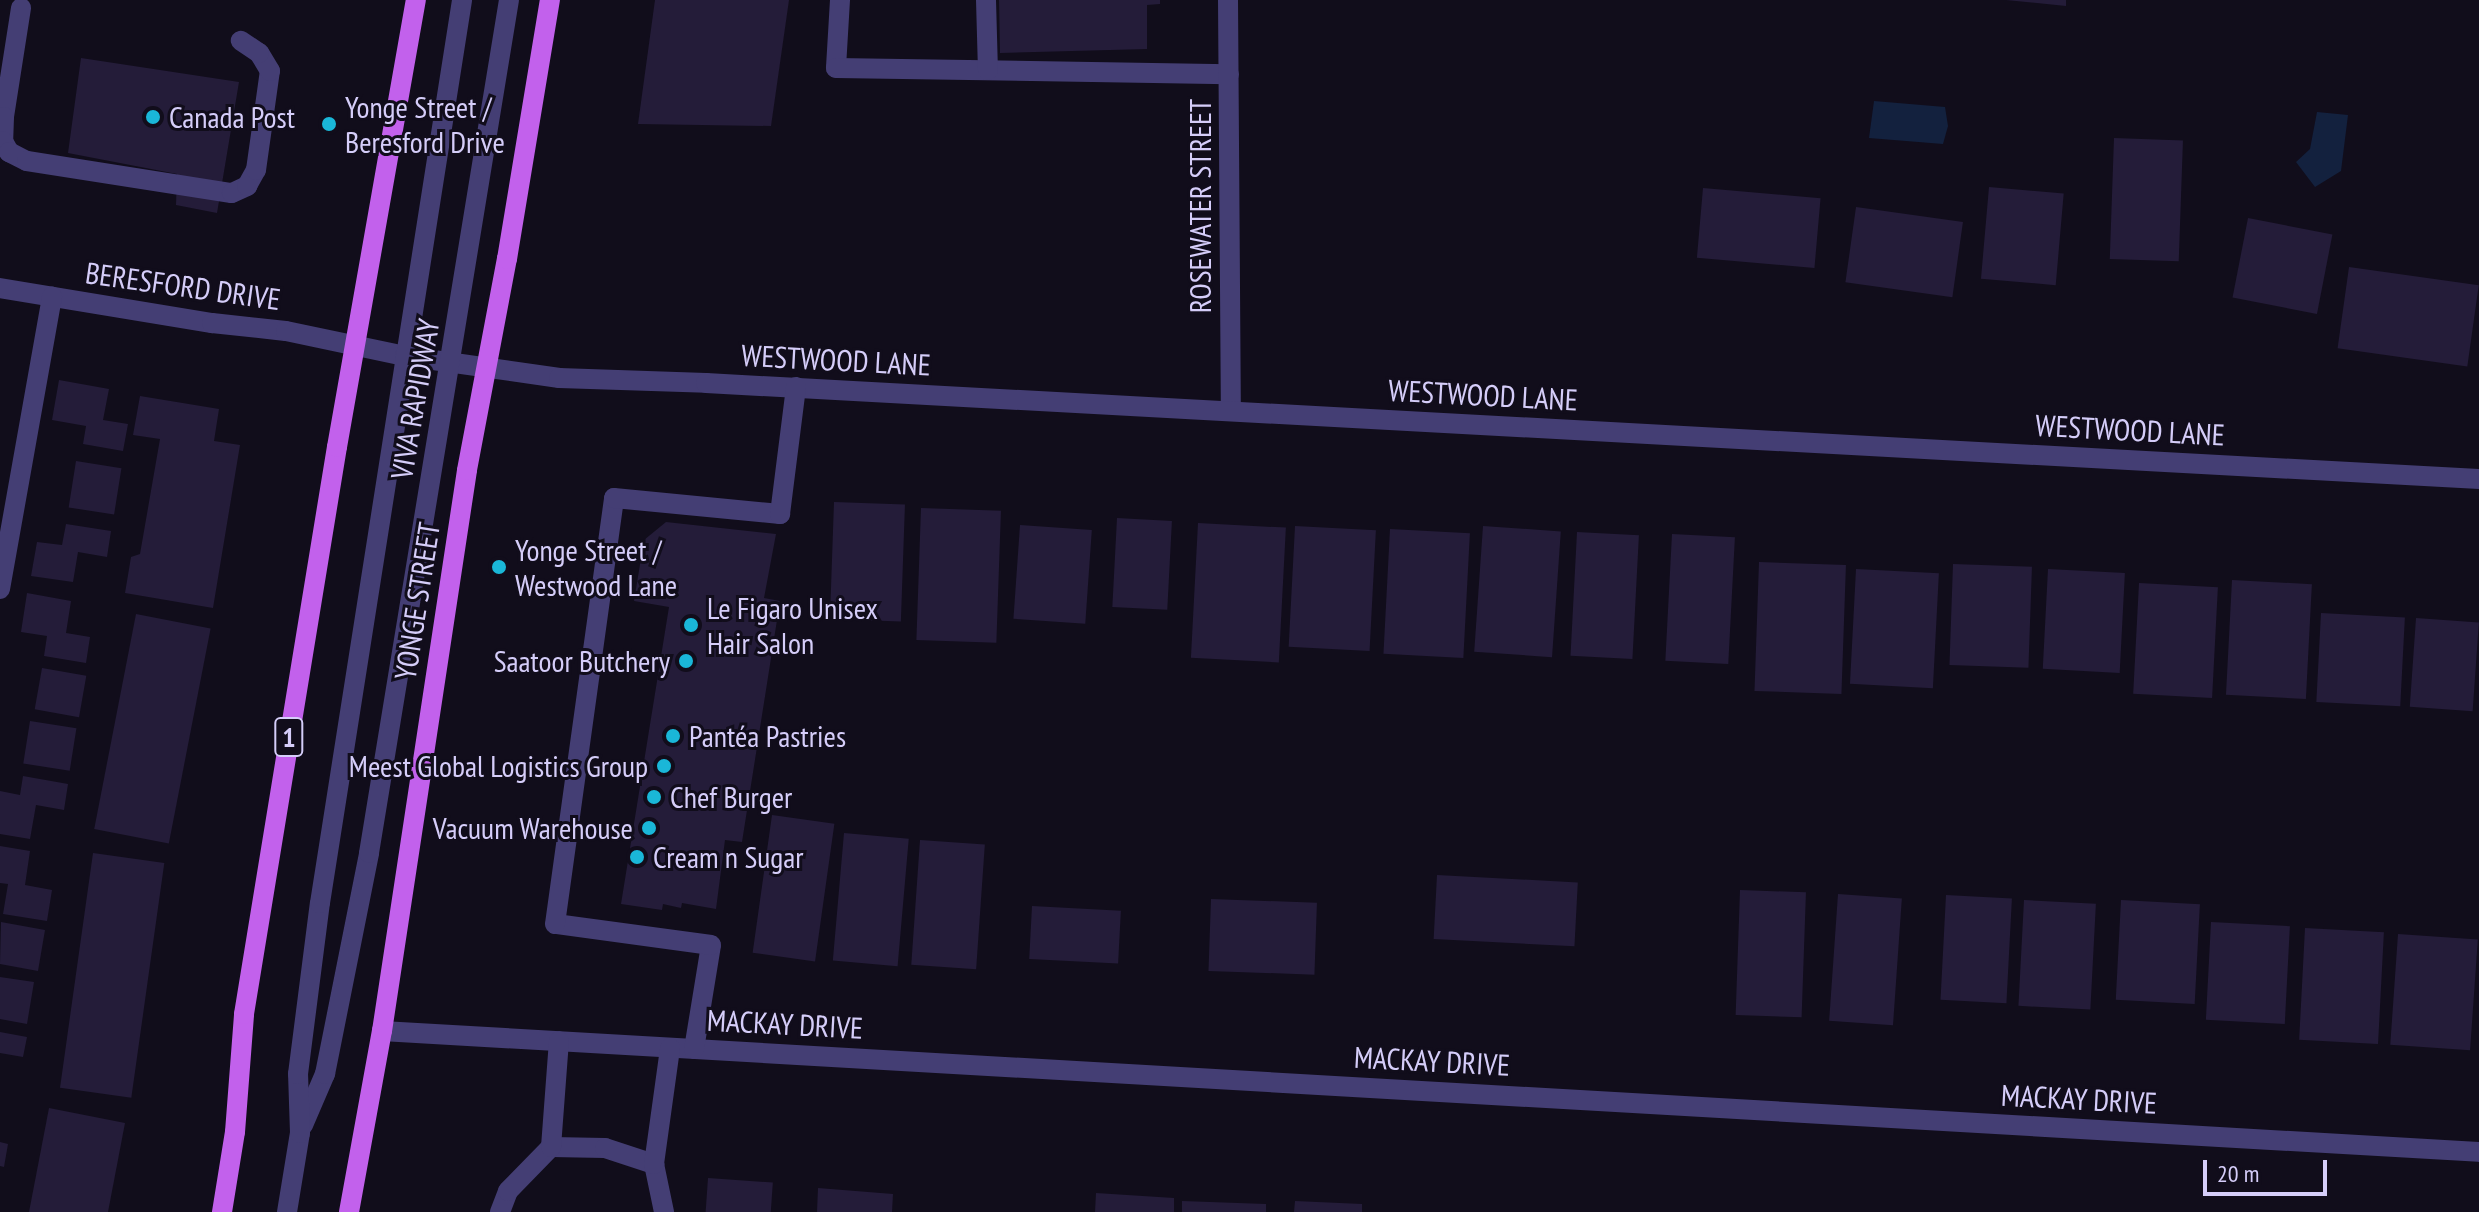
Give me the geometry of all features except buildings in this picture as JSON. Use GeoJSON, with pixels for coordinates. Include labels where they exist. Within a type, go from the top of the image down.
{"type":"FeatureCollection","features":[{"type":"Feature","properties":{"kind":"main road","name":"1"},"geometry":{"type":"LineString","coordinates":[[222,1212],[235,1132],[244,1014],[416,0]]}},
{"type":"Feature","properties":{"kind":"main road","name":"YONGE STREET"},"geometry":{"type":"LineString","coordinates":[[349,1212],[382,1031],[485,367],[507,259],[550,0]]}},
{"type":"Feature","properties":{"kind":"street","name":"VIVA RAPIDWAY"},"geometry":{"type":"LineString","coordinates":[[287,1212],[300,1133],[298,1074],[320,903],[462,0]]}},
{"type":"Feature","properties":{"kind":"street","name":"VIVA RAPIDWAY"},"geometry":{"type":"LineString","coordinates":[[300,1133],[325,1074],[369,853],[509,0]]}},
{"type":"Feature","properties":{"kind":"street"},"geometry":{"type":"LineString","coordinates":[[840,0],[836,68],[1229,74]]}},
{"type":"Feature","properties":{"kind":"street"},"geometry":{"type":"LineString","coordinates":[[986,0],[988,70]]}},
{"type":"Feature","properties":{"kind":"street","name":"ROSEWATER STREET"},"geometry":{"type":"LineString","coordinates":[[1228,0],[1231,411]]}},
{"type":"Feature","properties":{"kind":"street"},"geometry":{"type":"LineString","coordinates":[[21,8],[4,117],[3,141],[9,152],[27,161],[232,193],[247,186],[256,170],[270,71],[259,53],[241,41]]}},
{"type":"Feature","properties":{"kind":"street","name":"BERESFORD DRIVE"},"geometry":{"type":"LineString","coordinates":[[0,288],[357,345],[405,356]]}},
{"type":"Feature","properties":{"kind":"street"},"geometry":{"type":"LineString","coordinates":[[0,589],[52,297]]}},
{"type":"Feature","properties":{"kind":"street","name":"WESTWOOD LANE"},"geometry":{"type":"LineString","coordinates":[[405,356],[559,378],[796,387],[2479,479]]}},
{"type":"Feature","properties":{"kind":"street"},"geometry":{"type":"LineString","coordinates":[[694,1049],[711,945],[555,924],[614,498],[780,514],[796,387]]}},
{"type":"Feature","properties":{"kind":"street","name":"MACKAY DRIVE"},"geometry":{"type":"LineString","coordinates":[[382,1031],[2479,1152]]}},
{"type":"Feature","properties":{"kind":"street"},"geometry":{"type":"LineString","coordinates":[[500,1212],[508,1191],[551,1147],[559,1041]]}},
{"type":"Feature","properties":{"kind":"street"},"geometry":{"type":"LineString","coordinates":[[664,1212],[654,1164],[670,1048]]}},
{"type":"Feature","properties":{"kind":"street"},"geometry":{"type":"LineString","coordinates":[[551,1147],[605,1148],[654,1164]]}},
{"type":"Feature","properties":{"kind":"water"},"geometry":{"type":"Polygon","coordinates":[[[1874,101],[1945,107],[1948,126],[1943,144],[1869,138],[1874,101]]]}},
{"type":"Feature","properties":{"kind":"water"},"geometry":{"type":"Polygon","coordinates":[[[2317,112],[2348,115],[2341,171],[2315,187],[2296,162],[2310,149],[2317,112]]]}},
{"type":"Feature","properties":{"kind":"place","name":"Canada Post"},"geometry":{"type":"Point","coordinates":[153,117]}},
{"type":"Feature","properties":{"kind":"place","name":"Yonge Street / Beresford Drive"},"geometry":{"type":"Point","coordinates":[329,124]}},
{"type":"Feature","properties":{"kind":"place","name":"Yonge Street / Westwood Lane"},"geometry":{"type":"Point","coordinates":[499,567]}},
{"type":"Feature","properties":{"kind":"place","name":"Le Figaro Unisex Hair Salon"},"geometry":{"type":"Point","coordinates":[691,625]}},
{"type":"Feature","properties":{"kind":"place","name":"Saatoor Butchery"},"geometry":{"type":"Point","coordinates":[686,661]}},
{"type":"Feature","properties":{"kind":"place","name":"Pantéa Pastries"},"geometry":{"type":"Point","coordinates":[673,736]}},
{"type":"Feature","properties":{"kind":"place","name":"Meest Global Logistics Group"},"geometry":{"type":"Point","coordinates":[664,766]}},
{"type":"Feature","properties":{"kind":"place","name":"Chef Burger"},"geometry":{"type":"Point","coordinates":[654,797]}},
{"type":"Feature","properties":{"kind":"place","name":"Vacuum Warehouse"},"geometry":{"type":"Point","coordinates":[649,828]}},
{"type":"Feature","properties":{"kind":"place","name":"Cream n Sugar"},"geometry":{"type":"Point","coordinates":[637,857]}}]}
